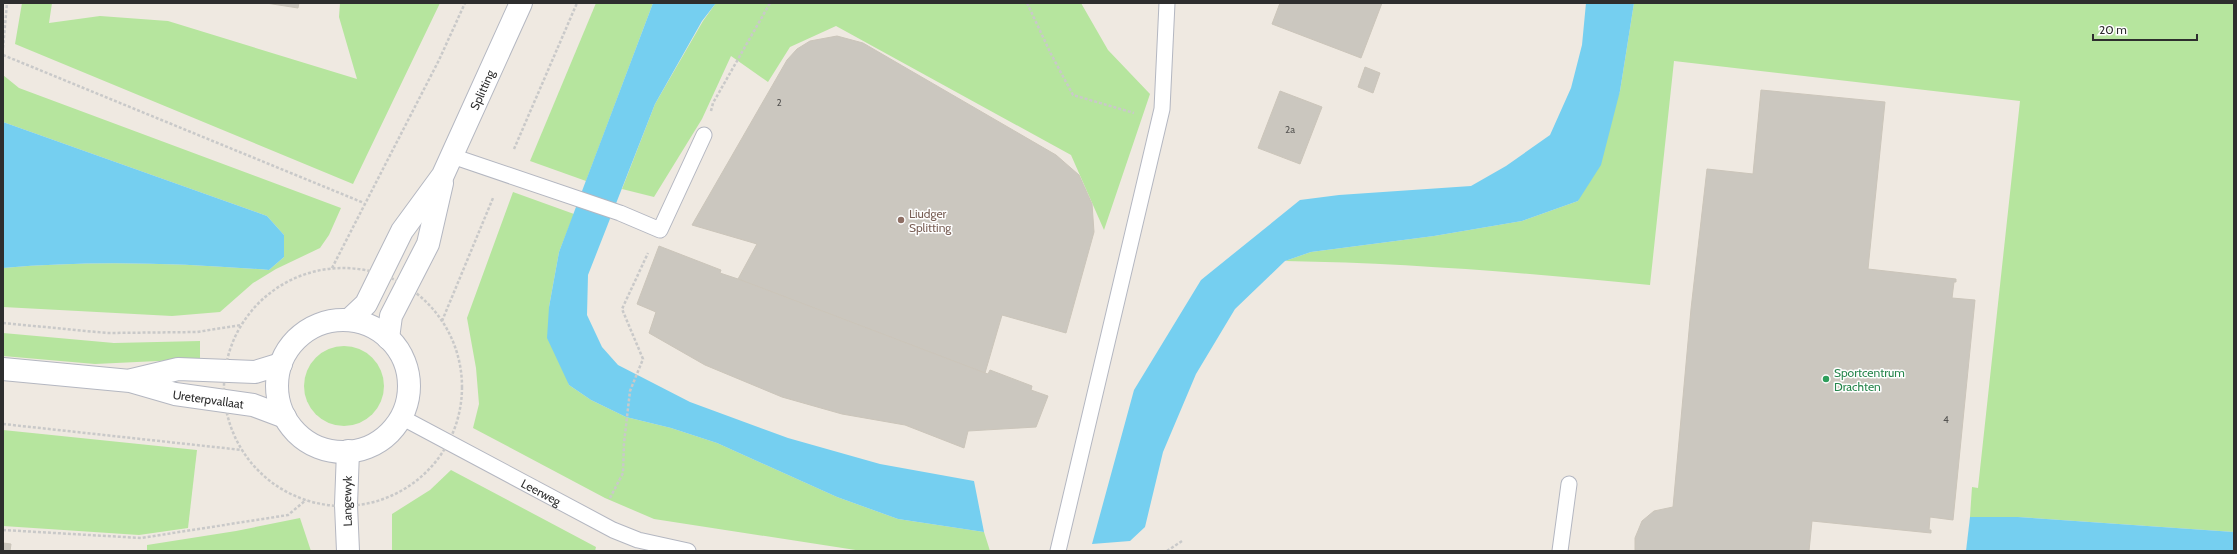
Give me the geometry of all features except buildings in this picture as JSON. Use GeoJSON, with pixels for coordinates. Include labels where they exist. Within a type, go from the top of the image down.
{"type":"FeatureCollection","features":[{"type":"Feature","properties":{"kind":"main road","name":"Splitting"},"geometry":{"type":"LineString","coordinates":[[388,338],[391,316],[428,244],[448,166],[520,3]]}},
{"type":"Feature","properties":{"kind":"main road","name":"Splitting"},"geometry":{"type":"LineString","coordinates":[[349,320],[366,304],[402,232],[448,166]]}},
{"type":"Feature","properties":{"kind":"main road"},"geometry":{"type":"LineString","coordinates":[[349,320],[370,326],[388,338],[401,355],[408,375],[408,397],[401,418],[388,435],[369,446],[348,451],[326,450],[307,441],[291,426],[285,417],[278,390],[281,364],[291,345],[308,330],[328,322],[349,320]]}},
{"type":"Feature","properties":{"kind":"main road","name":"Ureterpvallaat"},"geometry":{"type":"LineString","coordinates":[[130,380],[178,369],[255,372],[281,364]]}},
{"type":"Feature","properties":{"kind":"main road","name":"Ureterpvallaat"},"geometry":{"type":"LineString","coordinates":[[3,369],[130,380],[175,394],[253,405],[285,417]]}},
{"type":"Feature","properties":{"kind":"main road","name":"Langewyk"},"geometry":{"type":"LineString","coordinates":[[348,451],[346,505],[348,551]]}},
{"type":"Feature","properties":{"kind":"lane"},"geometry":{"type":"LineString","coordinates":[[1058,551],[1162,110],[1167,3]]}},
{"type":"Feature","properties":{"kind":"lane"},"geometry":{"type":"LineString","coordinates":[[448,166],[568,195],[620,213],[660,230],[704,135]]}},
{"type":"Feature","properties":{"kind":"lane","name":"Leerweg"},"geometry":{"type":"LineString","coordinates":[[401,418],[598,522],[638,540],[688,551]]}},
{"type":"Feature","properties":{"kind":"lane"},"geometry":{"type":"LineString","coordinates":[[1560,551],[1568,484]]}},
{"type":"Feature","properties":{"kind":"path"},"geometry":{"type":"LineString","coordinates":[[3,48],[8,3]]}},
{"type":"Feature","properties":{"kind":"path"},"geometry":{"type":"LineString","coordinates":[[332,268],[364,203],[439,60],[465,3]]}},
{"type":"Feature","properties":{"kind":"path"},"geometry":{"type":"LineString","coordinates":[[704,135],[713,103],[770,3]]}},
{"type":"Feature","properties":{"kind":"path"},"geometry":{"type":"LineString","coordinates":[[1027,3],[1073,96],[1160,120]]}},
{"type":"Feature","properties":{"kind":"path"},"geometry":{"type":"LineString","coordinates":[[3,55],[364,203]]}},
{"type":"Feature","properties":{"kind":"path"},"geometry":{"type":"LineString","coordinates":[[598,522],[623,473],[624,443],[630,390],[643,359],[622,309],[660,230]]}},
{"type":"Feature","properties":{"kind":"path"},"geometry":{"type":"LineString","coordinates":[[3,323],[107,333],[197,332],[241,325],[263,298],[281,284],[302,275],[332,268],[354,269],[380,274],[406,286],[427,303],[442,321],[453,341],[460,362],[462,385],[460,408],[454,430],[448,442],[430,468],[414,483],[394,494],[373,502],[328,505],[306,500],[288,515],[141,538],[3,530]]}},
{"type":"Feature","properties":{"kind":"path"},"geometry":{"type":"LineString","coordinates":[[3,424],[242,450]]}},
{"type":"Feature","properties":{"kind":"path"},"geometry":{"type":"LineString","coordinates":[[1167,551],[1182,541]]}},
{"type":"Feature","properties":{"kind":"green space"},"geometry":{"type":"Polygon","coordinates":[[[22,3],[52,3],[49,23],[100,16],[168,21],[357,79],[339,17],[340,3],[440,3],[353,184],[15,44],[22,3]]]}},
{"type":"Feature","properties":{"kind":"green space"},"geometry":{"type":"Polygon","coordinates":[[[596,3],[653,3],[586,181],[530,161],[596,3]]]}},
{"type":"Feature","properties":{"kind":"green space"},"geometry":{"type":"Polygon","coordinates":[[[716,3],[1081,3],[1108,50],[1150,94],[1104,230],[1071,155],[836,26],[790,47],[768,82],[731,56],[702,119],[654,197],[622,189],[655,104],[703,21],[716,3]]]}},
{"type":"Feature","properties":{"kind":"green space"},"geometry":{"type":"Polygon","coordinates":[[[1634,3],[2234,3],[2234,532],[2018,517],[1970,517],[1972,487],[1978,488],[2020,101],[1674,61],[1650,285],[1468,269],[1285,261],[1311,252],[1434,236],[1522,221],[1578,201],[1620,91],[1634,3]]]}},
{"type":"Feature","properties":{"kind":"green space"},"geometry":{"type":"Polygon","coordinates":[[[3,75],[19,88],[341,208],[329,235],[320,248],[276,269],[253,283],[220,312],[172,316],[3,307],[3,268],[70,264],[136,263],[269,270],[284,257],[284,235],[267,216],[3,122],[3,75]]]}},
{"type":"Feature","properties":{"kind":"green space"},"geometry":{"type":"Polygon","coordinates":[[[513,192],[574,214],[559,252],[549,307],[569,385],[591,400],[626,417],[671,428],[717,443],[837,497],[898,519],[984,532],[990,551],[862,551],[654,519],[605,498],[473,428],[479,404],[476,368],[467,318],[513,192]]]}},
{"type":"Feature","properties":{"kind":"green space"},"geometry":{"type":"Polygon","coordinates":[[[3,333],[114,343],[200,341],[200,359],[95,364],[3,356],[3,333]]]}},
{"type":"Feature","properties":{"kind":"green space"},"geometry":{"type":"Polygon","coordinates":[[[344,346],[359,349],[372,358],[381,371],[384,386],[381,401],[372,414],[359,423],[344,426],[329,423],[316,414],[307,401],[304,386],[307,371],[316,358],[329,349],[344,346]]]}},
{"type":"Feature","properties":{"kind":"green space"},"geometry":{"type":"Polygon","coordinates":[[[3,430],[197,450],[188,528],[139,535],[3,526],[3,430]]]}},
{"type":"Feature","properties":{"kind":"green space"},"geometry":{"type":"Polygon","coordinates":[[[451,470],[596,547],[595,551],[392,551],[392,514],[430,490],[451,470]]]}},
{"type":"Feature","properties":{"kind":"green space"},"geometry":{"type":"Polygon","coordinates":[[[300,518],[311,551],[147,551],[147,545],[236,531],[300,518]]]}},
{"type":"Feature","properties":{"kind":"water"},"geometry":{"type":"Polygon","coordinates":[[[653,3],[716,3],[702,21],[655,104],[588,275],[587,315],[602,347],[618,365],[690,402],[788,438],[880,464],[974,481],[984,532],[898,519],[837,497],[717,443],[671,428],[626,417],[591,400],[569,385],[547,338],[549,307],[559,252],[653,3]]]}},
{"type":"Feature","properties":{"kind":"water"},"geometry":{"type":"Polygon","coordinates":[[[1586,3],[1634,3],[1620,91],[1601,165],[1578,201],[1522,221],[1434,236],[1311,252],[1285,261],[1235,309],[1196,374],[1163,452],[1145,527],[1130,541],[1092,544],[1134,390],[1201,280],[1300,200],[1339,195],[1471,186],[1506,166],[1550,135],[1571,88],[1582,45],[1586,3]]]}},
{"type":"Feature","properties":{"kind":"water"},"geometry":{"type":"Polygon","coordinates":[[[3,122],[267,216],[284,235],[284,257],[269,270],[136,263],[70,264],[3,268],[3,122]]]}},
{"type":"Feature","properties":{"kind":"water"},"geometry":{"type":"Polygon","coordinates":[[[1970,517],[2018,517],[2234,532],[2234,551],[1966,551],[1970,517]]]}},
{"type":"Feature","properties":{"kind":"place","name":"Liudger Splitting"},"geometry":{"type":"Point","coordinates":[901,220]}},
{"type":"Feature","properties":{"kind":"place","name":"Sportcentrum Drachten"},"geometry":{"type":"Point","coordinates":[1826,379]}}]}
